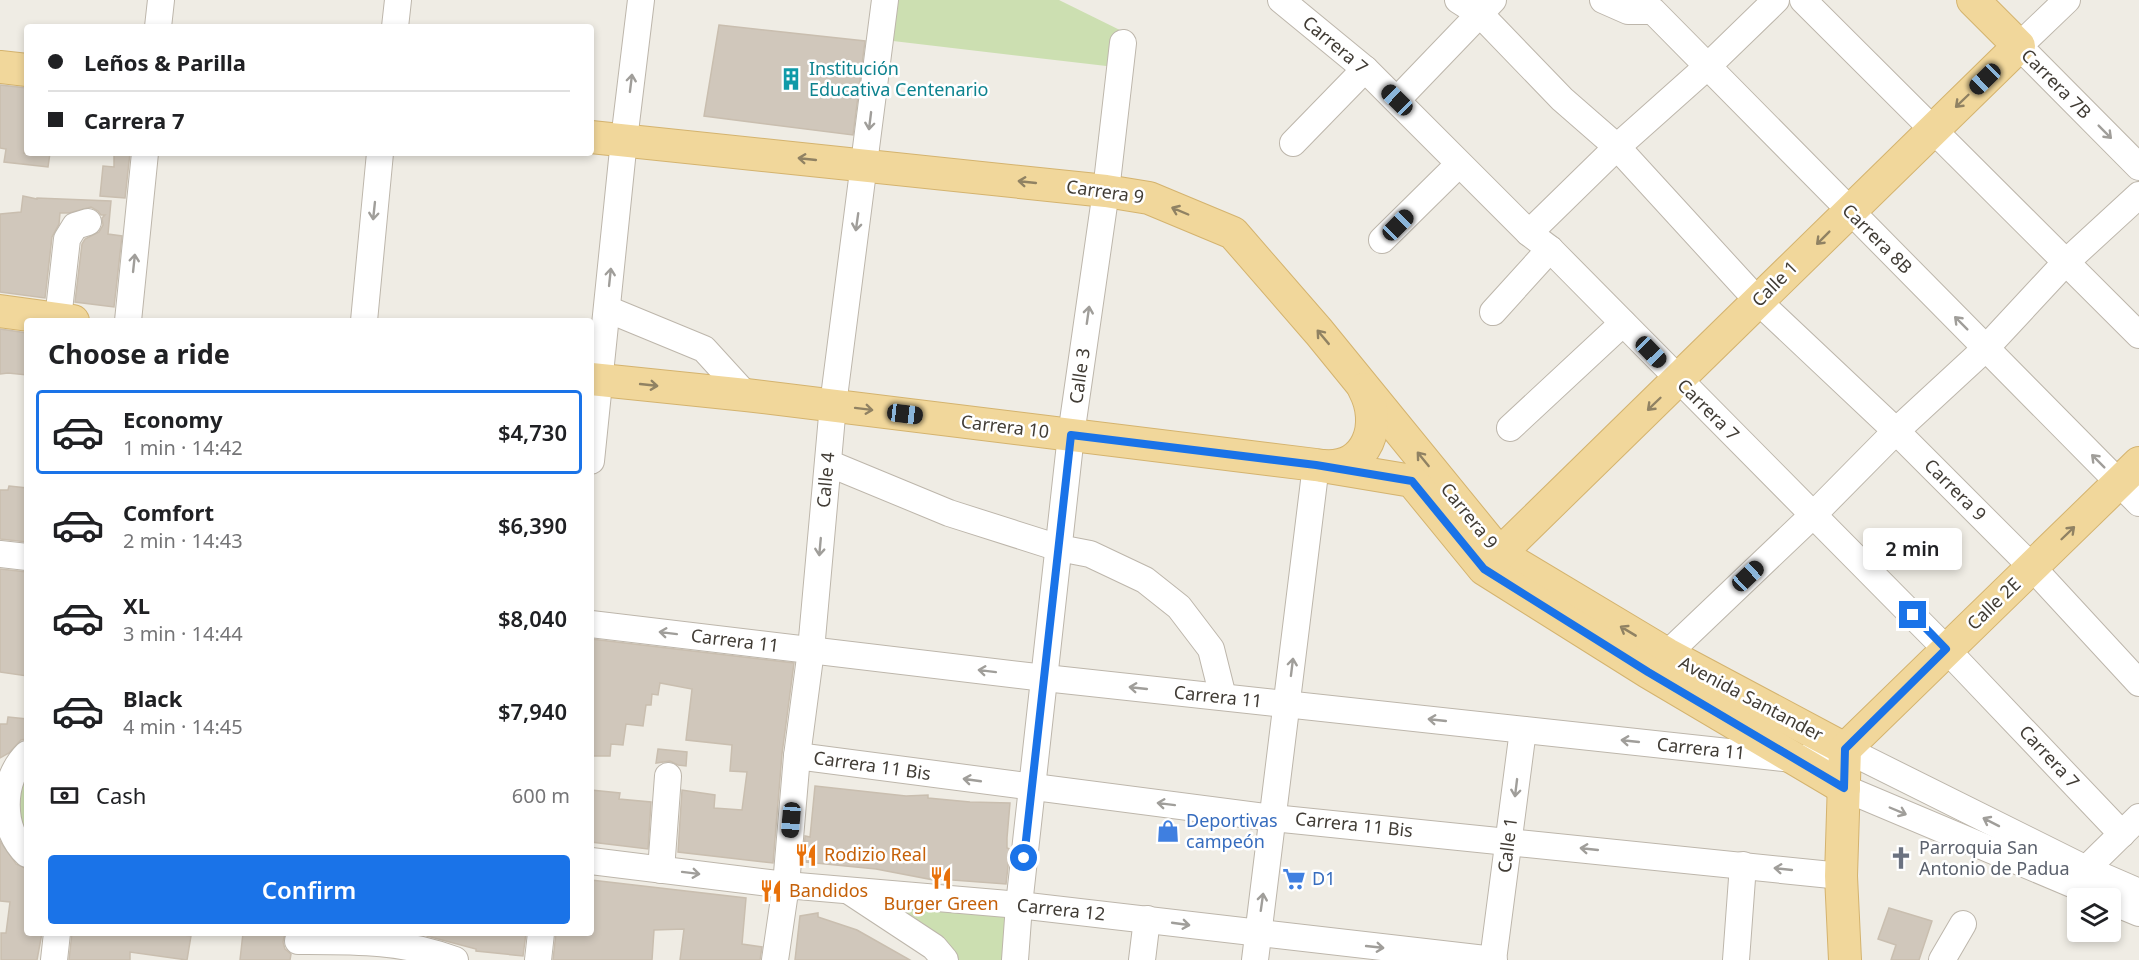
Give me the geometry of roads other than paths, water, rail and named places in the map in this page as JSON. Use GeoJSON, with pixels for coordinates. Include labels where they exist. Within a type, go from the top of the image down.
{"type":"FeatureCollection","features":[{"type":"Feature","properties":{"kind":"main road","name":"Carrera 7B"},"geometry":{"type":"LineString","coordinates":[[1973,0],[2019,46]]}},
{"type":"Feature","properties":{"kind":"main road","name":"Calle 1"},"geometry":{"type":"LineString","coordinates":[[1492,561],[2019,46]]}},
{"type":"Feature","properties":{"kind":"main road"},"geometry":{"type":"LineString","coordinates":[[0,67],[24,70]]}},
{"type":"Feature","properties":{"kind":"main road","name":"Carrera 9"},"geometry":{"type":"LineString","coordinates":[[594,137],[1106,191],[1149,198],[1233,233],[1361,382],[1492,561]]}},
{"type":"Feature","properties":{"kind":"main road"},"geometry":{"type":"LineString","coordinates":[[0,311],[51,318]]}},
{"type":"Feature","properties":{"kind":"main road","name":"Carrera 10"},"geometry":{"type":"LineString","coordinates":[[595,379],[746,394],[1316,465],[1412,481],[1492,561]]}},
{"type":"Feature","properties":{"kind":"main road"},"geometry":{"type":"LineString","coordinates":[[1316,465],[1329,466],[1347,461],[1363,450],[1370,439],[1372,410],[1361,382]]}},
{"type":"Feature","properties":{"kind":"main road","name":"Calle 2E"},"geometry":{"type":"LineString","coordinates":[[1845,749],[2032,567],[2133,483]]}},
{"type":"Feature","properties":{"kind":"main road","name":"Avenida Santander"},"geometry":{"type":"LineString","coordinates":[[1492,561],[1845,749]]}},
{"type":"Feature","properties":{"kind":"main road","name":"Avenida Santander"},"geometry":{"type":"LineString","coordinates":[[1492,561],[1648,672],[1844,788]]}},
{"type":"Feature","properties":{"kind":"main road"},"geometry":{"type":"LineString","coordinates":[[1845,749],[1841,876],[1845,960]]}},
{"type":"Feature","properties":{"kind":"street"},"geometry":{"type":"LineString","coordinates":[[158,24],[161,0]]}},
{"type":"Feature","properties":{"kind":"street"},"geometry":{"type":"LineString","coordinates":[[395,24],[398,0]]}},
{"type":"Feature","properties":{"kind":"street"},"geometry":{"type":"LineString","coordinates":[[594,400],[595,379],[607,309],[641,0]]}},
{"type":"Feature","properties":{"kind":"street","name":"Calle 4"},"geometry":{"type":"LineString","coordinates":[[775,960],[786,885],[797,756],[811,650],[833,405],[885,0]]}},
{"type":"Feature","properties":{"kind":"street","name":"Carrera 7"},"geometry":{"type":"LineString","coordinates":[[1281,0],[1365,69],[1397,100],[1529,233],[1550,249],[1946,649],[2130,826]]}},
{"type":"Feature","properties":{"kind":"street","name":"Carrera 9"},"geometry":{"type":"LineString","coordinates":[[1458,0],[1486,7],[1562,99],[1617,147],[1758,301],[1896,431],[2032,567],[2139,683]]}},
{"type":"Feature","properties":{"kind":"street","name":"Carrera 8B"},"geometry":{"type":"LineString","coordinates":[[1603,0],[1628,10],[1653,11],[1709,65],[1849,211],[1986,348],[2133,483]]}},
{"type":"Feature","properties":{"kind":"street"},"geometry":{"type":"LineString","coordinates":[[1529,233],[1617,147],[1709,65],[1776,0]]}},
{"type":"Feature","properties":{"kind":"street"},"geometry":{"type":"LineString","coordinates":[[1803,0],[1934,129],[2064,263],[2139,335]]}},
{"type":"Feature","properties":{"kind":"street","name":"Calle 1"},"geometry":{"type":"LineString","coordinates":[[2019,46],[2067,0]]}},
{"type":"Feature","properties":{"kind":"street"},"geometry":{"type":"LineString","coordinates":[[1397,100],[1486,7]]}},
{"type":"Feature","properties":{"kind":"street","name":"Calle 3"},"geometry":{"type":"LineString","coordinates":[[1015,960],[1019,905],[1071,435],[1106,191],[1123,43]]}},
{"type":"Feature","properties":{"kind":"street","name":"Carrera 7B"},"geometry":{"type":"LineString","coordinates":[[2019,46],[2139,167]]}},
{"type":"Feature","properties":{"kind":"street"},"geometry":{"type":"LineString","coordinates":[[1293,143],[1365,69]]}},
{"type":"Feature","properties":{"kind":"street"},"geometry":{"type":"LineString","coordinates":[[128,318],[145,156]]}},
{"type":"Feature","properties":{"kind":"street"},"geometry":{"type":"LineString","coordinates":[[364,318],[380,156]]}},
{"type":"Feature","properties":{"kind":"street"},"geometry":{"type":"LineString","coordinates":[[1382,240],[1459,164]]}},
{"type":"Feature","properties":{"kind":"street"},"geometry":{"type":"LineString","coordinates":[[1666,654],[1814,514],[1896,431],[1986,348],[2064,263],[2139,195]]}},
{"type":"Feature","properties":{"kind":"street"},"geometry":{"type":"LineString","coordinates":[[65,318],[67,239],[75,226],[88,222]]}},
{"type":"Feature","properties":{"kind":"street"},"geometry":{"type":"LineString","coordinates":[[1493,312],[1550,249]]}},
{"type":"Feature","properties":{"kind":"street"},"geometry":{"type":"LineString","coordinates":[[607,309],[704,349],[746,394]]}},
{"type":"Feature","properties":{"kind":"street"},"geometry":{"type":"LineString","coordinates":[[1510,428],[1623,323]]}},
{"type":"Feature","properties":{"kind":"street"},"geometry":{"type":"LineString","coordinates":[[828,463],[949,513],[1059,548],[1090,554],[1145,580],[1179,607],[1211,650],[1223,697]]}},
{"type":"Feature","properties":{"kind":"street"},"geometry":{"type":"LineString","coordinates":[[1255,960],[1316,465]]}},
{"type":"Feature","properties":{"kind":"street"},"geometry":{"type":"LineString","coordinates":[[0,554],[24,557]]}},
{"type":"Feature","properties":{"kind":"street","name":"Carrera 11"},"geometry":{"type":"LineString","coordinates":[[594,624],[1045,678],[1793,759],[1814,757],[1845,749]]}},
{"type":"Feature","properties":{"kind":"street","name":"Calle 1"},"geometry":{"type":"LineString","coordinates":[[1494,960],[1523,730]]}},
{"type":"Feature","properties":{"kind":"street","name":"Avenida Santander"},"geometry":{"type":"LineString","coordinates":[[1845,749],[2086,869],[2139,892]]}},
{"type":"Feature","properties":{"kind":"street","name":"Carrera 11 Bis"},"geometry":{"type":"LineString","coordinates":[[797,756],[1274,818],[1509,840],[1841,876]]}},
{"type":"Feature","properties":{"kind":"street"},"geometry":{"type":"LineString","coordinates":[[24,757],[15,766],[1,796],[6,826],[13,840],[24,851]]}},
{"type":"Feature","properties":{"kind":"street"},"geometry":{"type":"LineString","coordinates":[[661,870],[668,776]]}},
{"type":"Feature","properties":{"kind":"street","name":"Avenida Santander"},"geometry":{"type":"LineString","coordinates":[[1844,788],[2081,888]]}},
{"type":"Feature","properties":{"kind":"street"},"geometry":{"type":"LineString","coordinates":[[2086,869],[2130,826]]}},
{"type":"Feature","properties":{"kind":"street","name":"Carrera 12"},"geometry":{"type":"LineString","coordinates":[[594,861],[786,885],[1019,905],[1147,919],[1258,934],[1494,960]]}},
{"type":"Feature","properties":{"kind":"street"},"geometry":{"type":"LineString","coordinates":[[1736,960],[1743,865]]}},
{"type":"Feature","properties":{"kind":"street"},"geometry":{"type":"LineString","coordinates":[[846,889],[934,946],[945,960]]}},
{"type":"Feature","properties":{"kind":"street"},"geometry":{"type":"LineString","coordinates":[[2121,906],[2139,913]]}},
{"type":"Feature","properties":{"kind":"street"},"geometry":{"type":"LineString","coordinates":[[1142,960],[1147,919]]}},
{"type":"Feature","properties":{"kind":"street"},"geometry":{"type":"LineString","coordinates":[[1942,960],[1963,924]]}},
{"type":"Feature","properties":{"kind":"street"},"geometry":{"type":"LineString","coordinates":[[54,960],[57,936]]}},
{"type":"Feature","properties":{"kind":"street"},"geometry":{"type":"LineString","coordinates":[[538,960],[541,936]]}},
{"type":"Feature","properties":{"kind":"street"},"geometry":{"type":"LineString","coordinates":[[297,945],[377,942],[423,950],[455,960]]}},
{"type":"Feature","properties":{"kind":"place","name":"Institución Educativa Centenario"},"geometry":{"type":"Point","coordinates":[791,79]}},
{"type":"Feature","properties":{"kind":"place","name":"Deportivas campeón"},"geometry":{"type":"Point","coordinates":[1168,831]}},
{"type":"Feature","properties":{"kind":"place","name":"Rodizio Real"},"geometry":{"type":"Point","coordinates":[806,855]}},
{"type":"Feature","properties":{"kind":"place","name":"Parroquia San Antonio de Padua"},"geometry":{"type":"Point","coordinates":[1901,858]}},
{"type":"Feature","properties":{"kind":"place","name":"Burger Green"},"geometry":{"type":"Point","coordinates":[941,878]}},
{"type":"Feature","properties":{"kind":"place","name":"D1"},"geometry":{"type":"Point","coordinates":[1294,879]}},
{"type":"Feature","properties":{"kind":"place","name":"Bandidos"},"geometry":{"type":"Point","coordinates":[771,891]}}]}
